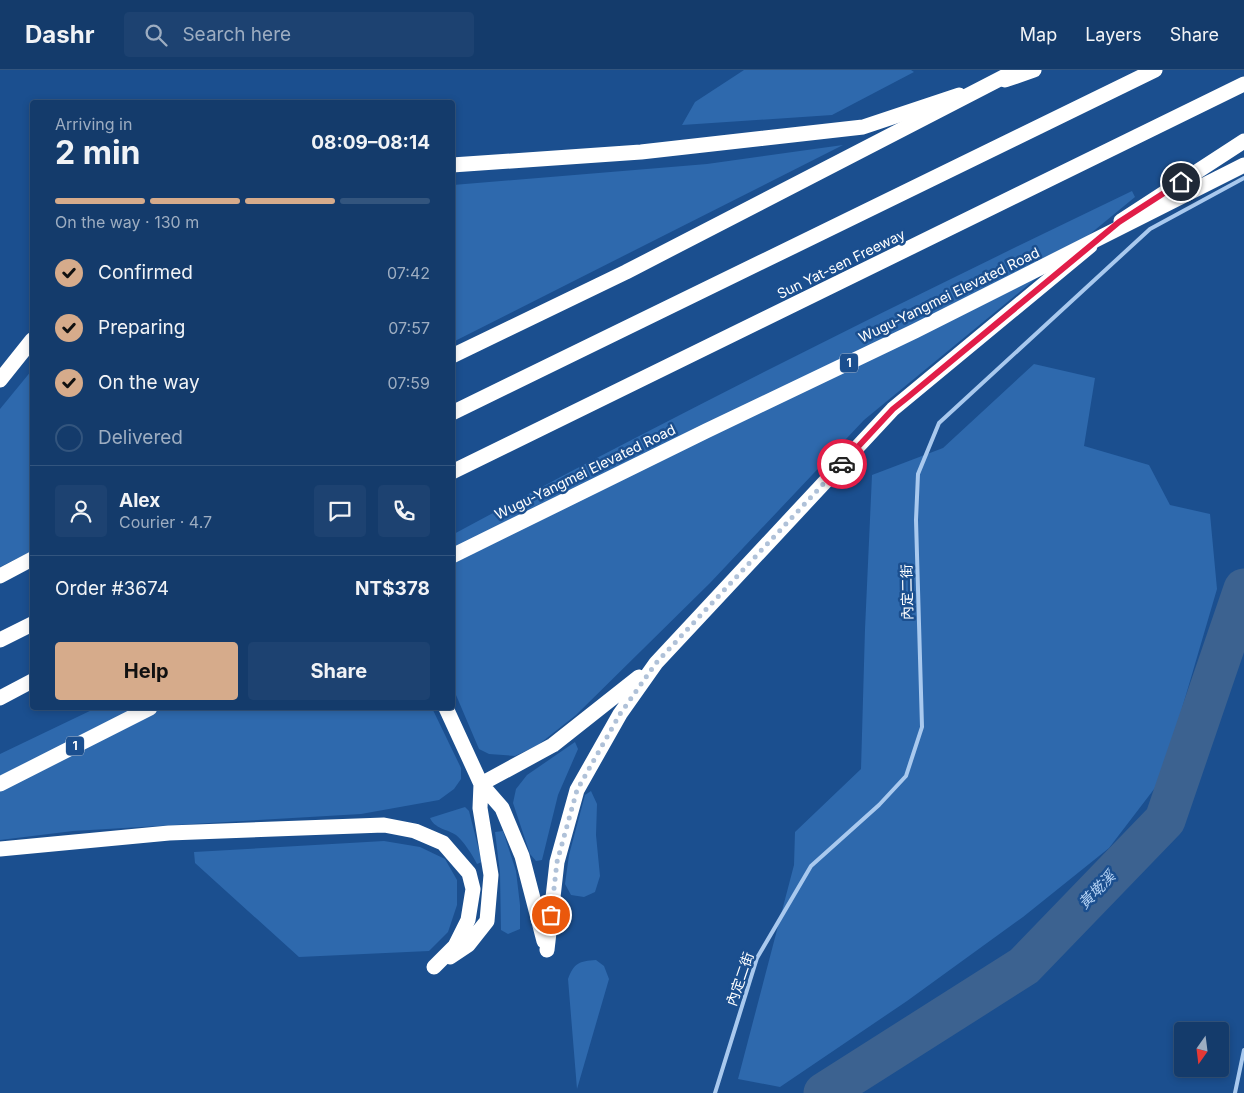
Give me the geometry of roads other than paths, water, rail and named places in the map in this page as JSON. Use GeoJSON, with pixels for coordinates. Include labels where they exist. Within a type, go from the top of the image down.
{"type":"FeatureCollection","features":[{"type":"Feature","properties":{"kind":"highway"},"geometry":{"type":"LineString","coordinates":[[455,355],[626,272],[1017,70]]}},
{"type":"Feature","properties":{"kind":"highway"},"geometry":{"type":"LineString","coordinates":[[455,165],[641,152],[863,127],[1034,70]]}},
{"type":"Feature","properties":{"kind":"highway"},"geometry":{"type":"LineString","coordinates":[[455,412],[1155,70]]}},
{"type":"Feature","properties":{"kind":"highway","name":"Sun Yat-sen Freeway"},"geometry":{"type":"LineString","coordinates":[[455,471],[1244,84]]}},
{"type":"Feature","properties":{"kind":"highway"},"geometry":{"type":"LineString","coordinates":[[481,784],[553,744],[656,663],[893,409],[1119,222],[1244,141]]}},
{"type":"Feature","properties":{"kind":"highway","name":"Wugu-Yangmei Elevated Road"},"geometry":{"type":"LineString","coordinates":[[455,555],[706,431],[924,327],[1244,165]]}},
{"type":"Feature","properties":{"kind":"highway"},"geometry":{"type":"LineString","coordinates":[[0,380],[30,342]]}},
{"type":"Feature","properties":{"kind":"highway"},"geometry":{"type":"LineString","coordinates":[[0,576],[30,561]]}},
{"type":"Feature","properties":{"kind":"highway"},"geometry":{"type":"LineString","coordinates":[[0,640],[30,625]]}},
{"type":"Feature","properties":{"kind":"highway"},"geometry":{"type":"LineString","coordinates":[[447,710],[481,784],[502,808],[522,856],[546,950],[557,862],[577,790],[620,714],[656,663]]}},
{"type":"Feature","properties":{"kind":"highway"},"geometry":{"type":"LineString","coordinates":[[0,698],[30,682]]}},
{"type":"Feature","properties":{"kind":"highway","name":"1"},"geometry":{"type":"LineString","coordinates":[[0,784],[146,710]]}},
{"type":"Feature","properties":{"kind":"highway"},"geometry":{"type":"LineString","coordinates":[[0,849],[169,833],[384,826],[415,831],[442,842],[469,873],[473,889],[468,920],[455,946],[434,967],[468,945],[487,922],[491,875],[480,808],[481,784]]}},
{"type":"Feature","properties":{"kind":"lane","name":"內定二街"},"geometry":{"type":"LineString","coordinates":[[714,1093],[757,958],[811,866],[879,805],[906,776],[922,727],[916,520],[918,474],[938,423],[1150,230],[1244,178]]}},
{"type":"Feature","properties":{"kind":"lane"},"geometry":{"type":"LineString","coordinates":[[1235,1093],[1244,1050]]}},
{"type":"Feature","properties":{"kind":"waterway","name":"黃墘溪"},"geometry":{"type":"LineString","coordinates":[[824,1093],[1024,966],[1165,820],[1244,589]]}}]}
